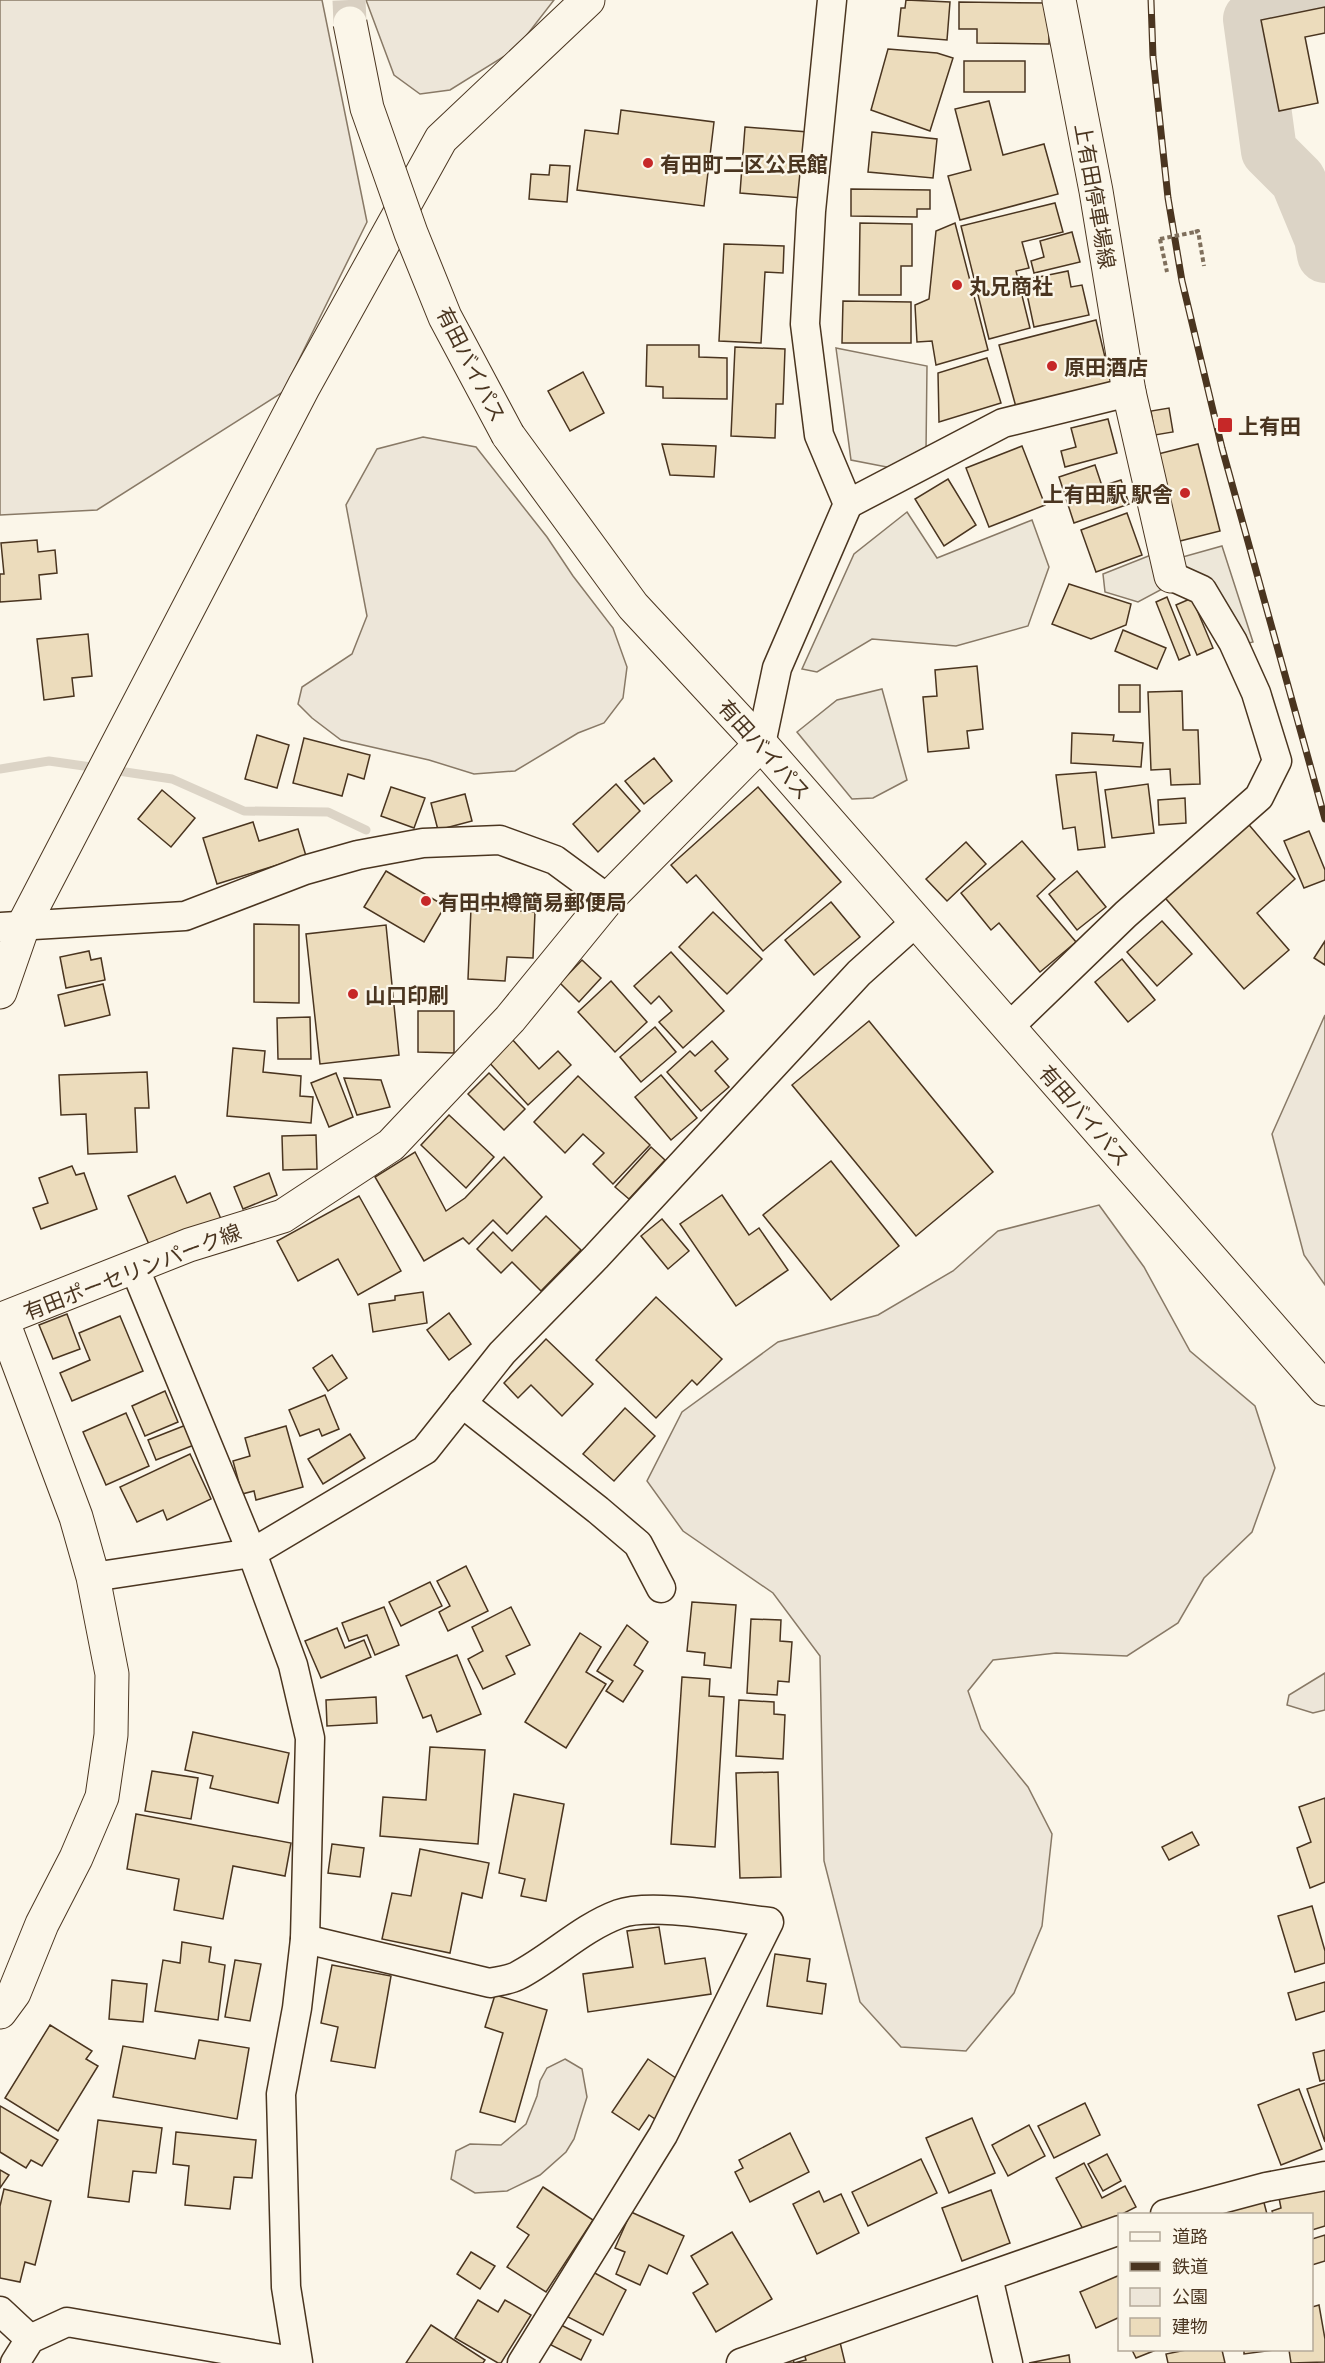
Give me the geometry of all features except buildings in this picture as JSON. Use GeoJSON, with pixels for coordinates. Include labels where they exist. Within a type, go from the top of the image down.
{"type":"FeatureCollection","features":[{"type":"Feature","properties":{"kind":"main road"},"geometry":{"type":"LineString","coordinates":[[0,992],[12,926],[304,386],[441,139],[588,0]]}},
{"type":"Feature","properties":{"kind":"main road","name":"上有田停車場線"},"geometry":{"type":"LineString","coordinates":[[1059,0],[1096,191],[1129,392],[1171,576]]}},
{"type":"Feature","properties":{"kind":"main road","name":"有田バイパス"},"geometry":{"type":"LineString","coordinates":[[350,23],[367,108],[411,233],[445,317],[508,435],[633,606],[761,744],[1325,1389]]}},
{"type":"Feature","properties":{"kind":"main road","name":"有田ポーセリンパーク線"},"geometry":{"type":"LineString","coordinates":[[0,2012],[14,1993],[42,1924],[76,1858],[102,1797],[111,1736],[112,1674],[93,1577],[76,1517],[1,1318],[135,1269],[189,1245],[283,1216],[391,1145],[510,1019],[608,899],[761,744]]}},
{"type":"Feature","properties":{"kind":"street"},"geometry":{"type":"LineString","coordinates":[[832,0],[812,212],[806,324],[819,435],[848,504]]}},
{"type":"Feature","properties":{"kind":"street"},"geometry":{"type":"LineString","coordinates":[[761,744],[777,668],[848,504],[1003,423],[1129,392]]}},
{"type":"Feature","properties":{"kind":"street"},"geometry":{"type":"LineString","coordinates":[[1009,1027],[1126,914],[1258,797],[1277,761],[1256,693],[1233,642],[1202,590],[1171,576]]}},
{"type":"Feature","properties":{"kind":"street"},"geometry":{"type":"LineString","coordinates":[[12,926],[185,916],[306,870],[358,855],[423,843],[500,840],[555,860],[608,899]]}},
{"type":"Feature","properties":{"kind":"street"},"geometry":{"type":"LineString","coordinates":[[93,1577],[252,1553],[424,1450],[502,1353],[596,1257],[859,973],[917,921]]}},
{"type":"Feature","properties":{"kind":"street"},"geometry":{"type":"LineString","coordinates":[[0,2311],[23,2351],[67,2322],[303,2362],[286,2287],[281,2094],[297,2008],[305,1939],[310,1738],[293,1665],[252,1553],[135,1269]]}},
{"type":"Feature","properties":{"kind":"street"},"geometry":{"type":"LineString","coordinates":[[462,1403],[639,1544],[661,1588]]}},
{"type":"Feature","properties":{"kind":"street"},"geometry":{"type":"LineString","coordinates":[[305,1939],[490,1983],[514,1977],[549,1957],[594,1925],[620,1913],[645,1908],[769,1922],[663,2135],[522,2363]]}},
{"type":"Feature","properties":{"kind":"street"},"geometry":{"type":"LineString","coordinates":[[1169,2213],[1266,2187],[1325,2176]]}},
{"type":"Feature","properties":{"kind":"street"},"geometry":{"type":"LineString","coordinates":[[741,2363],[1118,2230]]}},
{"type":"Feature","properties":{"kind":"street"},"geometry":{"type":"LineString","coordinates":[[988,2277],[1008,2363]]}},
{"type":"Feature","properties":{"kind":"path"},"geometry":{"type":"LineString","coordinates":[[1167,272],[1160,239],[1198,231],[1204,266]]}},
{"type":"Feature","properties":{"kind":"green space"},"geometry":{"type":"Polygon","coordinates":[[[0,0],[322,0],[367,222],[283,392],[97,510],[0,515],[0,0]]]}},
{"type":"Feature","properties":{"kind":"green space"},"geometry":{"type":"Polygon","coordinates":[[[366,0],[554,0],[516,49],[450,90],[420,94],[394,75],[366,0]]]}},
{"type":"Feature","properties":{"kind":"green space"},"geometry":{"type":"Polygon","coordinates":[[[423,437],[476,447],[547,537],[573,576],[613,628],[627,667],[623,698],[604,723],[578,733],[515,771],[474,774],[429,760],[341,740],[298,704],[302,687],[352,654],[367,616],[346,505],[377,449],[423,437]]]}},
{"type":"Feature","properties":{"kind":"green space"},"geometry":{"type":"Polygon","coordinates":[[[1325,1015],[1325,1285],[1304,1255],[1272,1134],[1325,1015]]]}},
{"type":"Feature","properties":{"kind":"green space"},"geometry":{"type":"Polygon","coordinates":[[[1099,1205],[1144,1267],[1190,1351],[1255,1406],[1275,1468],[1252,1532],[1204,1578],[1178,1623],[1127,1656],[1056,1653],[993,1660],[968,1691],[981,1729],[1028,1787],[1052,1834],[1042,1926],[1014,1993],[966,2051],[901,2047],[860,2002],[824,1861],[820,1656],[773,1593],[683,1531],[647,1481],[682,1412],[778,1342],[878,1315],[953,1271],[998,1231],[1099,1205]]]}},
{"type":"Feature","properties":{"kind":"green space"},"geometry":{"type":"Polygon","coordinates":[[[1325,1673],[1325,1710],[1313,1713],[1287,1705],[1289,1695],[1325,1673]]]}},
{"type":"Feature","properties":{"kind":"green space"},"geometry":{"type":"Polygon","coordinates":[[[565,2059],[582,2069],[587,2097],[574,2139],[566,2152],[540,2175],[507,2191],[475,2193],[451,2179],[456,2151],[470,2144],[501,2145],[526,2124],[540,2081],[547,2068],[565,2059]]]}},
{"type":"Feature","properties":{"kind":"shaded area"},"geometry":{"type":"Polygon","coordinates":[[[836,348],[927,366],[926,451],[897,469],[851,460],[836,348]]]}},
{"type":"Feature","properties":{"kind":"shaded area"},"geometry":{"type":"Polygon","coordinates":[[[907,512],[937,558],[1032,520],[1049,567],[1028,626],[956,646],[872,639],[817,672],[802,669],[854,554],[907,512]]]}},
{"type":"Feature","properties":{"kind":"shaded area"},"geometry":{"type":"Polygon","coordinates":[[[1222,546],[1253,642],[1245,644],[1182,572],[1179,558],[1222,546]]]}},
{"type":"Feature","properties":{"kind":"shaded area"},"geometry":{"type":"Polygon","coordinates":[[[1151,555],[1166,587],[1138,602],[1105,592],[1103,574],[1151,555]]]}},
{"type":"Feature","properties":{"kind":"shaded area"},"geometry":{"type":"Polygon","coordinates":[[[882,689],[907,780],[873,798],[852,799],[797,732],[837,700],[882,689]]]}},
{"type":"Feature","properties":{"kind":"waterway"},"geometry":{"type":"LineString","coordinates":[[1315,0],[1251,19],[1269,151],[1298,180],[1322,238],[1325,255]]}},
{"type":"Feature","properties":{"kind":"waterway"},"geometry":{"type":"LineString","coordinates":[[0,769],[49,761],[98,768]]}},
{"type":"Feature","properties":{"kind":"waterway"},"geometry":{"type":"LineString","coordinates":[[112,770],[172,779],[244,811],[328,812],[366,830]]}},
{"type":"Feature","properties":{"kind":"tunnel"},"geometry":{"type":"LineString","coordinates":[[349,0],[350,23]]}},
{"type":"Feature","properties":{"kind":"railway"},"geometry":{"type":"LineString","coordinates":[[1151,0],[1153,57],[1168,198],[1182,281],[1222,448],[1325,819]]}},
{"type":"Feature","properties":{"kind":"place","name":"有田町二区公民館"},"geometry":{"type":"Point","coordinates":[648,163]}},
{"type":"Feature","properties":{"kind":"place","name":"丸兄商社"},"geometry":{"type":"Point","coordinates":[957,285]}},
{"type":"Feature","properties":{"kind":"place","name":"原田酒店"},"geometry":{"type":"Point","coordinates":[1052,366]}},
{"type":"Feature","properties":{"kind":"place","name":"上有田"},"geometry":{"type":"Point","coordinates":[1225,425]}},
{"type":"Feature","properties":{"kind":"place","name":"上有田駅 駅舎"},"geometry":{"type":"Point","coordinates":[1185,493]}},
{"type":"Feature","properties":{"kind":"place","name":"有田中樽簡易郵便局"},"geometry":{"type":"Point","coordinates":[426,901]}},
{"type":"Feature","properties":{"kind":"place","name":"山口印刷"},"geometry":{"type":"Point","coordinates":[353,994]}}]}
